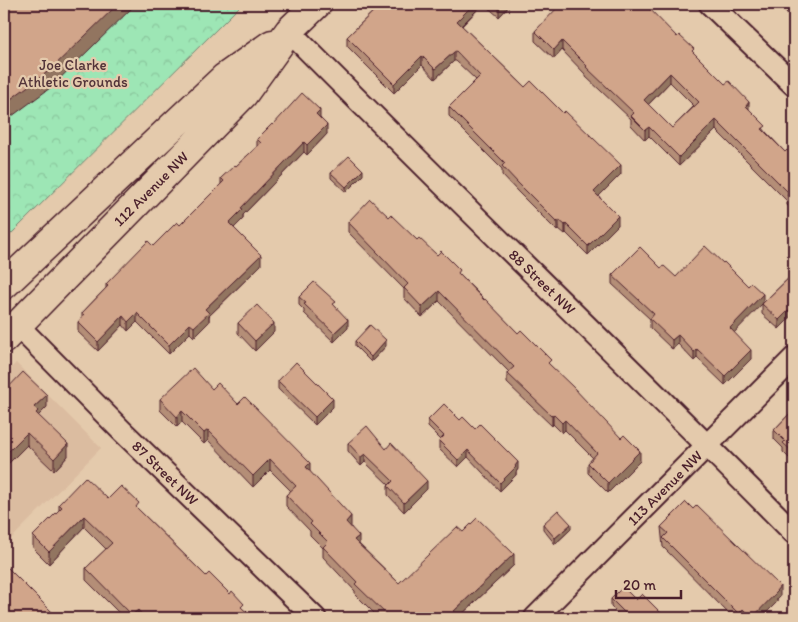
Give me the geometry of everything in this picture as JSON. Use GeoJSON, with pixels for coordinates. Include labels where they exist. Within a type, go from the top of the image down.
{"type":"FeatureCollection","features":[{"type":"Feature","properties":{"kind":"main road","name":"112 Avenue NW"},"geometry":{"type":"LineString","coordinates":[[10,332],[244,95],[289,32],[317,4]]}},
{"type":"Feature","properties":{"kind":"main road","name":"112 Avenue NW"},"geometry":{"type":"LineString","coordinates":[[4,285],[224,78],[289,32]]}},
{"type":"Feature","properties":{"kind":"street"},"geometry":{"type":"LineString","coordinates":[[710,4],[794,85]]}},
{"type":"Feature","properties":{"kind":"street","name":"88 Street NW"},"geometry":{"type":"LineString","coordinates":[[289,32],[403,147],[708,445],[794,533]]}},
{"type":"Feature","properties":{"kind":"street","name":"87 Street NW"},"geometry":{"type":"LineString","coordinates":[[10,332],[122,431],[315,618]]}},
{"type":"Feature","properties":{"kind":"street","name":"113 Avenue NW"},"geometry":{"type":"LineString","coordinates":[[535,618],[794,358]]}},
{"type":"Feature","properties":{"kind":"shaded area"},"geometry":{"type":"Polygon","coordinates":[[[16,363],[101,448],[4,546],[4,375],[16,363]]]}},
{"type":"Feature","properties":{"kind":"green space","name":"Joe Clarke Athletic Grounds"},"geometry":{"type":"Polygon","coordinates":[[[4,4],[242,4],[4,241],[4,4]]]}},
{"type":"Feature","properties":{"kind":"building"},"geometry":{"type":"Polygon","coordinates":[[[4,4],[118,4],[50,70],[4,104],[4,4]]]}},
{"type":"Feature","properties":{"kind":"building"},"geometry":{"type":"Polygon","coordinates":[[[381,4],[474,4],[457,21],[525,87],[531,81],[563,113],[565,111],[621,165],[594,192],[618,216],[588,246],[566,224],[559,220],[557,222],[518,183],[502,166],[505,163],[449,107],[480,76],[456,51],[435,69],[422,56],[394,84],[347,37],[381,4]]]}},
{"type":"Feature","properties":{"kind":"building"},"geometry":{"type":"Polygon","coordinates":[[[494,4],[503,4],[499,8],[494,4]]]}},
{"type":"Feature","properties":{"kind":"building"},"geometry":{"type":"Polygon","coordinates":[[[561,4],[645,4],[677,37],[679,35],[694,49],[692,51],[725,84],[729,81],[749,102],[746,106],[766,126],[762,129],[785,152],[787,150],[794,156],[794,203],[787,195],[789,193],[716,120],[679,157],[649,127],[645,130],[631,116],[634,113],[562,41],[554,50],[535,31],[561,4]],[[670,73],[644,100],[672,128],[699,102],[670,73]]]}},
{"type":"Feature","properties":{"kind":"building"},"geometry":{"type":"Polygon","coordinates":[[[788,4],[794,4],[794,10],[788,4]]]}},
{"type":"Feature","properties":{"kind":"building"},"geometry":{"type":"Polygon","coordinates":[[[302,93],[320,110],[316,114],[327,125],[307,145],[304,142],[229,223],[261,255],[205,309],[209,313],[194,327],[190,324],[169,345],[137,313],[128,322],[123,316],[98,342],[78,322],[84,315],[82,313],[108,286],[106,284],[148,241],[153,246],[177,222],[180,225],[224,181],[221,178],[261,143],[257,139],[273,125],[302,93]]]}},
{"type":"Feature","properties":{"kind":"building"},"geometry":{"type":"Polygon","coordinates":[[[349,156],[363,170],[346,187],[331,173],[349,156]]]}},
{"type":"Feature","properties":{"kind":"building"},"geometry":{"type":"Polygon","coordinates":[[[370,199],[389,217],[391,215],[417,240],[419,238],[437,255],[441,251],[460,270],[458,273],[484,300],[518,333],[521,330],[551,360],[548,363],[621,438],[624,435],[640,451],[608,483],[588,463],[597,453],[565,420],[562,423],[553,414],[552,416],[507,373],[514,367],[439,291],[422,307],[404,288],[408,284],[348,222],[370,199]]]}},
{"type":"Feature","properties":{"kind":"building"},"geometry":{"type":"Polygon","coordinates":[[[705,246],[748,286],[751,283],[763,294],[730,328],[751,350],[725,376],[697,349],[694,352],[678,335],[672,340],[650,319],[654,314],[612,275],[640,247],[661,268],[664,266],[676,277],[705,246]]]}},
{"type":"Feature","properties":{"kind":"building"},"geometry":{"type":"Polygon","coordinates":[[[794,273],[794,305],[779,320],[762,304],[794,273]]]}},
{"type":"Feature","properties":{"kind":"building"},"geometry":{"type":"Polygon","coordinates":[[[314,282],[336,302],[333,304],[348,320],[334,333],[299,297],[314,282]]]}},
{"type":"Feature","properties":{"kind":"building"},"geometry":{"type":"Polygon","coordinates":[[[257,305],[274,323],[255,341],[238,323],[257,305]]]}},
{"type":"Feature","properties":{"kind":"building"},"geometry":{"type":"Polygon","coordinates":[[[370,325],[386,340],[371,357],[355,341],[370,325]]]}},
{"type":"Feature","properties":{"kind":"building"},"geometry":{"type":"Polygon","coordinates":[[[296,362],[333,399],[315,417],[278,381],[296,362]]]}},
{"type":"Feature","properties":{"kind":"building"},"geometry":{"type":"Polygon","coordinates":[[[193,368],[212,389],[218,383],[238,404],[245,397],[310,463],[306,467],[351,516],[346,522],[359,536],[354,540],[399,583],[457,527],[463,532],[477,518],[514,554],[454,611],[456,613],[450,618],[390,618],[355,584],[357,582],[323,547],[328,542],[286,495],[296,486],[270,459],[253,476],[208,430],[204,433],[182,411],[177,417],[160,399],[193,368]]]}},
{"type":"Feature","properties":{"kind":"building"},"geometry":{"type":"Polygon","coordinates":[[[23,372],[47,395],[34,407],[38,411],[36,413],[68,444],[54,459],[27,433],[4,456],[4,392],[23,372]]]}},
{"type":"Feature","properties":{"kind":"building"},"geometry":{"type":"Polygon","coordinates":[[[444,404],[460,420],[463,417],[475,429],[480,424],[518,462],[516,467],[500,483],[468,450],[458,460],[439,441],[444,436],[428,420],[444,404]]]}},
{"type":"Feature","properties":{"kind":"building"},"geometry":{"type":"Polygon","coordinates":[[[794,409],[794,453],[783,443],[785,441],[774,430],[794,409]]]}},
{"type":"Feature","properties":{"kind":"building"},"geometry":{"type":"Polygon","coordinates":[[[367,426],[386,449],[391,443],[427,481],[404,503],[388,486],[393,481],[365,454],[361,457],[348,443],[367,426]]]}},
{"type":"Feature","properties":{"kind":"building"},"geometry":{"type":"Polygon","coordinates":[[[85,477],[108,499],[121,486],[139,503],[136,507],[206,576],[209,573],[230,594],[232,591],[244,604],[241,607],[253,618],[145,618],[138,610],[132,615],[86,568],[112,543],[84,516],[49,552],[33,536],[62,507],[59,504],[85,477]]]}},
{"type":"Feature","properties":{"kind":"building"},"geometry":{"type":"Polygon","coordinates":[[[686,502],[693,509],[697,505],[780,586],[777,592],[752,618],[743,609],[739,614],[663,538],[668,533],[661,527],[686,502]]]}},
{"type":"Feature","properties":{"kind":"building"},"geometry":{"type":"Polygon","coordinates":[[[558,510],[571,524],[555,538],[543,524],[558,510]]]}},
{"type":"Feature","properties":{"kind":"building"},"geometry":{"type":"Polygon","coordinates":[[[4,564],[58,618],[4,618],[4,564]]]}},
{"type":"Feature","properties":{"kind":"building"},"geometry":{"type":"Polygon","coordinates":[[[623,587],[636,600],[642,594],[666,618],[630,618],[611,599],[623,587]]]}}]}
